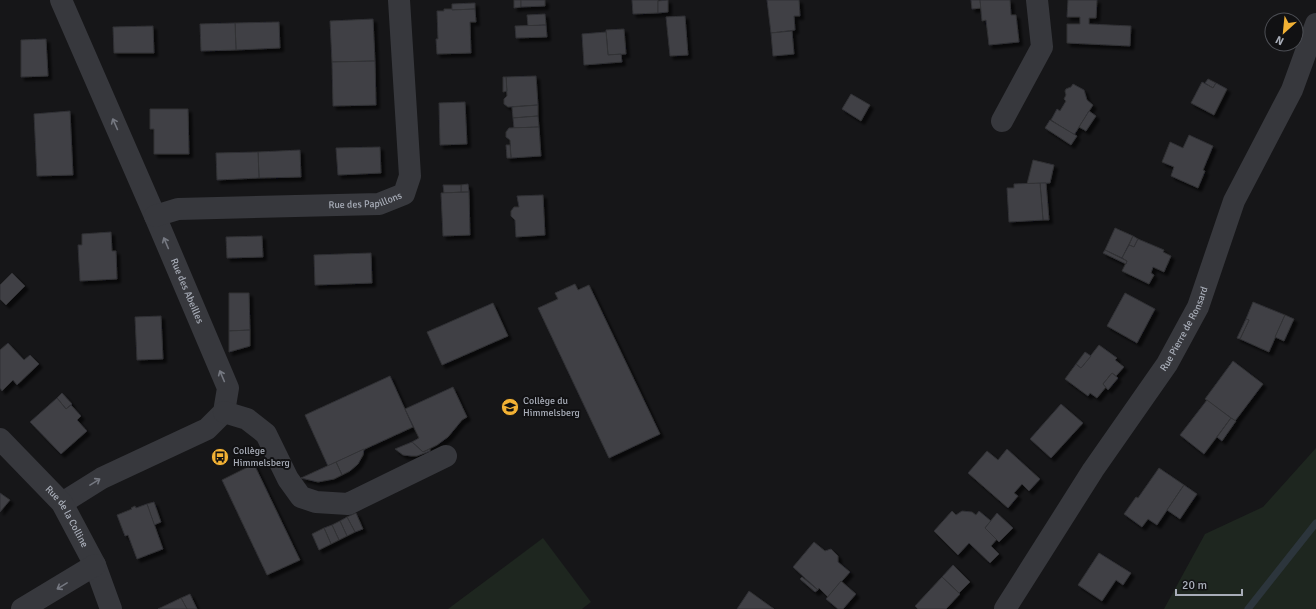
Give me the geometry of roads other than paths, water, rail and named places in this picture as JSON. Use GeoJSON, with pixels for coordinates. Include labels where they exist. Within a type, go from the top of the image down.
{"type":"FeatureCollection","features":[{"type":"Feature","properties":{"kind":"street","name":"Rue des Abeilles"},"geometry":{"type":"LineString","coordinates":[[60,0],[155,216],[228,388],[224,412]]}},
{"type":"Feature","properties":{"kind":"street","name":"Rue des Papillons"},"geometry":{"type":"LineString","coordinates":[[155,216],[178,209],[379,204],[404,194],[410,176],[399,0]]}},
{"type":"Feature","properties":{"kind":"street"},"geometry":{"type":"LineString","coordinates":[[1002,121],[1042,47],[1037,0]]}},
{"type":"Feature","properties":{"kind":"street","name":"Rue Pierre de Ronsard"},"geometry":{"type":"LineString","coordinates":[[1005,609],[1093,470],[1167,364],[1198,307],[1234,201],[1292,90],[1316,24]]}},
{"type":"Feature","properties":{"kind":"street"},"geometry":{"type":"LineString","coordinates":[[62,503],[185,430],[207,430],[224,412],[247,419],[266,434],[288,478],[301,497],[316,502],[348,504],[446,456]]}},
{"type":"Feature","properties":{"kind":"street","name":"Rue de la Colline"},"geometry":{"type":"LineString","coordinates":[[0,439],[62,503],[95,565],[111,609]]}},
{"type":"Feature","properties":{"kind":"street"},"geometry":{"type":"LineString","coordinates":[[22,609],[95,565]]}},
{"type":"Feature","properties":{"kind":"waterway"},"geometry":{"type":"LineString","coordinates":[[1248,609],[1316,523]]}},
{"type":"Feature","properties":{"kind":"place","name":"Collège du Himmelsberg"},"geometry":{"type":"Point","coordinates":[510,407]}},
{"type":"Feature","properties":{"kind":"place","name":"Collège Himmelsberg"},"geometry":{"type":"Point","coordinates":[220,457]}}]}
